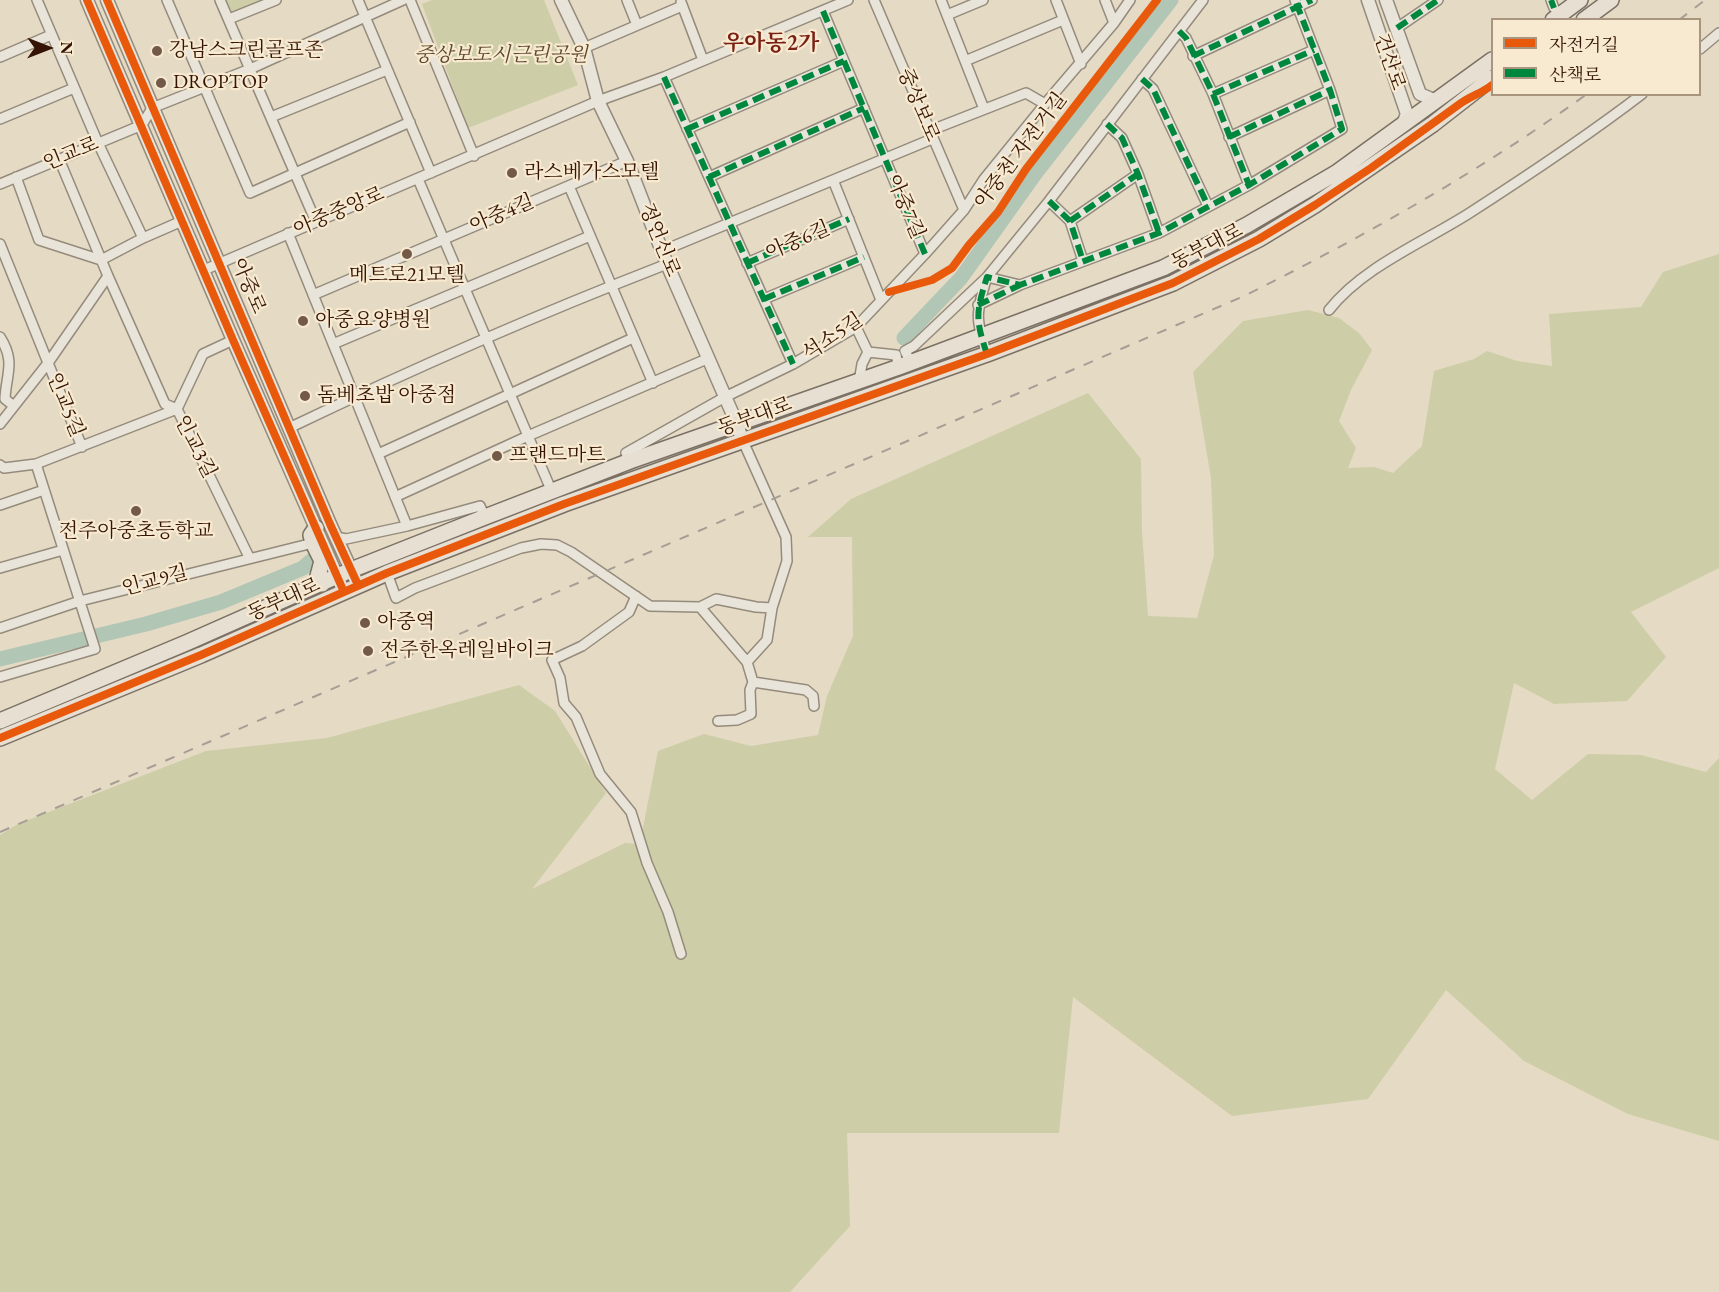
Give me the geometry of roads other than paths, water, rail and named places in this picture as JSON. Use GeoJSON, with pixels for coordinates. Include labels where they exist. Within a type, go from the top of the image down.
{"type":"FeatureCollection","features":[{"type":"Feature","properties":{"kind":"main road"},"geometry":{"type":"LineString","coordinates":[[1542,18],[1556,7],[1580,0]]}},
{"type":"Feature","properties":{"kind":"main road"},"geometry":{"type":"LineString","coordinates":[[1576,18],[1599,0]]}},
{"type":"Feature","properties":{"kind":"main road"},"geometry":{"type":"LineString","coordinates":[[1587,18],[1611,0]]}},
{"type":"Feature","properties":{"kind":"main road","name":"동부대로"},"geometry":{"type":"LineString","coordinates":[[0,738],[358,585],[564,504],[859,382],[903,359],[981,336],[1163,268],[1247,225],[1326,178],[1491,61]]}},
{"type":"Feature","properties":{"kind":"main road","name":"동부대로"},"geometry":{"type":"LineString","coordinates":[[0,721],[344,574],[630,461],[739,432],[987,354],[1173,283],[1259,239],[1315,205],[1469,98],[1491,79]]}},
{"type":"Feature","properties":{"kind":"main road"},"geometry":{"type":"LineString","coordinates":[[1469,98],[1480,95],[1491,86]]}},
{"type":"Feature","properties":{"kind":"main road"},"geometry":{"type":"LineString","coordinates":[[314,535],[322,561],[318,576],[322,584]]}},
{"type":"Feature","properties":{"kind":"street"},"geometry":{"type":"LineString","coordinates":[[36,0],[98,143],[143,238]]}},
{"type":"Feature","properties":{"kind":"street","name":"아중로"},"geometry":{"type":"LineString","coordinates":[[87,0],[204,270],[314,535],[344,574],[358,585]]}},
{"type":"Feature","properties":{"kind":"street","name":"아중로"},"geometry":{"type":"LineString","coordinates":[[107,0],[336,537],[344,574],[344,592]]}},
{"type":"Feature","properties":{"kind":"street"},"geometry":{"type":"LineString","coordinates":[[167,0],[206,86],[250,193],[410,122]]}},
{"type":"Feature","properties":{"kind":"street"},"geometry":{"type":"LineString","coordinates":[[220,0],[316,222]]}},
{"type":"Feature","properties":{"kind":"street"},"geometry":{"type":"LineString","coordinates":[[229,19],[276,0]]}},
{"type":"Feature","properties":{"kind":"street"},"geometry":{"type":"LineString","coordinates":[[358,0],[431,173]]}},
{"type":"Feature","properties":{"kind":"street"},"geometry":{"type":"LineString","coordinates":[[142,125],[152,108],[250,69],[404,0]]}},
{"type":"Feature","properties":{"kind":"street"},"geometry":{"type":"LineString","coordinates":[[410,0],[474,156]]}},
{"type":"Feature","properties":{"kind":"street","name":"정언신로"},"geometry":{"type":"LineString","coordinates":[[561,0],[584,48],[598,101],[627,161],[662,251],[739,432]]}},
{"type":"Feature","properties":{"kind":"street"},"geometry":{"type":"LineString","coordinates":[[627,0],[637,25]]}},
{"type":"Feature","properties":{"kind":"street","name":"아중중앙로"},"geometry":{"type":"LineString","coordinates":[[204,270],[598,101],[664,77],[848,0]]}},
{"type":"Feature","properties":{"kind":"street","name":"중상보로"},"geometry":{"type":"LineString","coordinates":[[874,0],[964,210]]}},
{"type":"Feature","properties":{"kind":"street"},"geometry":{"type":"LineString","coordinates":[[941,0],[984,109]]}},
{"type":"Feature","properties":{"kind":"street"},"geometry":{"type":"LineString","coordinates":[[947,15],[983,0]]}},
{"type":"Feature","properties":{"kind":"street"},"geometry":{"type":"LineString","coordinates":[[1056,0],[1081,64]]}},
{"type":"Feature","properties":{"kind":"street"},"geometry":{"type":"LineString","coordinates":[[1105,0],[1114,23]]}},
{"type":"Feature","properties":{"kind":"street","name":"석소5길"},"geometry":{"type":"LineString","coordinates":[[630,461],[626,453],[725,397],[793,364],[856,327],[964,210],[984,179],[1081,64],[1130,0]]}},
{"type":"Feature","properties":{"kind":"street"},"geometry":{"type":"LineString","coordinates":[[868,352],[903,359],[987,277],[1049,201],[1203,0]]}},
{"type":"Feature","properties":{"kind":"street"},"geometry":{"type":"LineString","coordinates":[[1193,56],[1297,3],[1312,0]]}},
{"type":"Feature","properties":{"kind":"street","name":"건산로"},"geometry":{"type":"LineString","coordinates":[[1368,0],[1407,114],[1403,124]]}},
{"type":"Feature","properties":{"kind":"street","name":"건산로"},"geometry":{"type":"LineString","coordinates":[[1386,0],[1420,94],[1436,101]]}},
{"type":"Feature","properties":{"kind":"street"},"geometry":{"type":"LineString","coordinates":[[1397,28],[1438,0]]}},
{"type":"Feature","properties":{"kind":"street"},"geometry":{"type":"LineString","coordinates":[[584,48],[681,3],[703,60]]}},
{"type":"Feature","properties":{"kind":"street"},"geometry":{"type":"LineString","coordinates":[[978,305],[1020,285],[1159,233],[1250,185],[1342,129],[1330,90],[1297,3]]}},
{"type":"Feature","properties":{"kind":"street","name":"아중7길"},"geometry":{"type":"LineString","coordinates":[[823,11],[925,254]]}},
{"type":"Feature","properties":{"kind":"street"},"geometry":{"type":"LineString","coordinates":[[965,61],[1064,20]]}},
{"type":"Feature","properties":{"kind":"street"},"geometry":{"type":"LineString","coordinates":[[1179,31],[1186,38],[1213,94],[1250,185]]}},
{"type":"Feature","properties":{"kind":"street"},"geometry":{"type":"LineString","coordinates":[[1701,48],[1719,33]]}},
{"type":"Feature","properties":{"kind":"street"},"geometry":{"type":"LineString","coordinates":[[0,57],[51,35]]}},
{"type":"Feature","properties":{"kind":"street"},"geometry":{"type":"LineString","coordinates":[[1213,94],[1314,50]]}},
{"type":"Feature","properties":{"kind":"street"},"geometry":{"type":"LineString","coordinates":[[687,129],[844,61]]}},
{"type":"Feature","properties":{"kind":"street"},"geometry":{"type":"LineString","coordinates":[[271,117],[387,70]]}},
{"type":"Feature","properties":{"kind":"street","name":"아중6길"},"geometry":{"type":"LineString","coordinates":[[664,77],[793,364]]}},
{"type":"Feature","properties":{"kind":"street"},"geometry":{"type":"LineString","coordinates":[[1142,79],[1153,89],[1208,206]]}},
{"type":"Feature","properties":{"kind":"street"},"geometry":{"type":"LineString","coordinates":[[0,119],[74,88]]}},
{"type":"Feature","properties":{"kind":"street"},"geometry":{"type":"LineString","coordinates":[[1229,137],[1330,90]]}},
{"type":"Feature","properties":{"kind":"street","name":"아중7길"},"geometry":{"type":"LineString","coordinates":[[730,224],[885,159],[984,109],[1026,93],[1045,104]]}},
{"type":"Feature","properties":{"kind":"street"},"geometry":{"type":"LineString","coordinates":[[1329,310],[1342,293],[1599,127],[1639,96]]}},
{"type":"Feature","properties":{"kind":"street"},"geometry":{"type":"LineString","coordinates":[[709,177],[864,108]]}},
{"type":"Feature","properties":{"kind":"street"},"geometry":{"type":"LineString","coordinates":[[1107,124],[1122,138],[1138,174],[1159,233]]}},
{"type":"Feature","properties":{"kind":"street","name":"인교로"},"geometry":{"type":"LineString","coordinates":[[0,184],[142,125]]}},
{"type":"Feature","properties":{"kind":"street","name":"인교3길"},"geometry":{"type":"LineString","coordinates":[[59,159],[165,404],[177,409],[249,557]]}},
{"type":"Feature","properties":{"kind":"street","name":"아중4길"},"geometry":{"type":"LineString","coordinates":[[313,295],[627,161]]}},
{"type":"Feature","properties":{"kind":"street"},"geometry":{"type":"LineString","coordinates":[[1071,221],[1138,174]]}},
{"type":"Feature","properties":{"kind":"street"},"geometry":{"type":"LineString","coordinates":[[16,177],[39,240],[101,260],[143,238],[183,221]]}},
{"type":"Feature","properties":{"kind":"street"},"geometry":{"type":"LineString","coordinates":[[418,179],[552,492]]}},
{"type":"Feature","properties":{"kind":"street"},"geometry":{"type":"LineString","coordinates":[[833,180],[881,300]]}},
{"type":"Feature","properties":{"kind":"street"},"geometry":{"type":"LineString","coordinates":[[569,186],[653,383]]}},
{"type":"Feature","properties":{"kind":"street"},"geometry":{"type":"LineString","coordinates":[[1049,201],[1071,221],[1083,261]]}},
{"type":"Feature","properties":{"kind":"street","name":"아중6길"},"geometry":{"type":"LineString","coordinates":[[747,263],[849,219]]}},
{"type":"Feature","properties":{"kind":"street"},"geometry":{"type":"LineString","coordinates":[[662,251],[730,224]]}},
{"type":"Feature","properties":{"kind":"street"},"geometry":{"type":"LineString","coordinates":[[288,234],[407,526]]}},
{"type":"Feature","properties":{"kind":"street"},"geometry":{"type":"LineString","coordinates":[[333,344],[590,236]]}},
{"type":"Feature","properties":{"kind":"street","name":"인교5길"},"geometry":{"type":"LineString","coordinates":[[0,244],[82,447]]}},
{"type":"Feature","properties":{"kind":"street","name":"아중6길"},"geometry":{"type":"LineString","coordinates":[[764,299],[864,257]]}},
{"type":"Feature","properties":{"kind":"street"},"geometry":{"type":"LineString","coordinates":[[289,428],[354,397],[611,286],[668,264]]}},
{"type":"Feature","properties":{"kind":"street","name":"인교5길"},"geometry":{"type":"LineString","coordinates":[[0,424],[48,363],[108,276]]}},
{"type":"Feature","properties":{"kind":"street"},"geometry":{"type":"LineString","coordinates":[[987,277],[978,305],[977,317],[987,354]]}},
{"type":"Feature","properties":{"kind":"street"},"geometry":{"type":"LineString","coordinates":[[987,277],[1020,285]]}},
{"type":"Feature","properties":{"kind":"street"},"geometry":{"type":"LineString","coordinates":[[856,327],[868,352]]}},
{"type":"Feature","properties":{"kind":"street"},"geometry":{"type":"LineString","coordinates":[[0,337],[6,345],[9,363],[5,399],[14,406]]}},
{"type":"Feature","properties":{"kind":"street"},"geometry":{"type":"LineString","coordinates":[[378,454],[633,338]]}},
{"type":"Feature","properties":{"kind":"street"},"geometry":{"type":"LineString","coordinates":[[0,465],[4,468],[36,464],[177,409],[202,354],[233,340]]}},
{"type":"Feature","properties":{"kind":"street"},"geometry":{"type":"LineString","coordinates":[[859,382],[862,364],[868,352]]}},
{"type":"Feature","properties":{"kind":"street"},"geometry":{"type":"LineString","coordinates":[[395,497],[528,436],[709,358]]}},
{"type":"Feature","properties":{"kind":"street"},"geometry":{"type":"LineString","coordinates":[[739,432],[786,537],[787,561],[772,608],[767,640],[747,662]]}},
{"type":"Feature","properties":{"kind":"street"},"geometry":{"type":"LineString","coordinates":[[0,677],[95,649],[36,464]]}},
{"type":"Feature","properties":{"kind":"street"},"geometry":{"type":"LineString","coordinates":[[0,504],[44,490]]}},
{"type":"Feature","properties":{"kind":"street"},"geometry":{"type":"LineString","coordinates":[[336,537],[346,539],[407,526],[480,506],[485,517]]}},
{"type":"Feature","properties":{"kind":"street","name":"인교9길"},"geometry":{"type":"LineString","coordinates":[[0,628],[249,557],[314,535]]}},
{"type":"Feature","properties":{"kind":"street"},"geometry":{"type":"LineString","coordinates":[[387,573],[396,598],[415,588],[521,548],[541,544],[557,545],[572,552],[650,606],[700,607],[716,599],[772,608]]}},
{"type":"Feature","properties":{"kind":"street"},"geometry":{"type":"LineString","coordinates":[[0,568],[63,550]]}},
{"type":"Feature","properties":{"kind":"street"},"geometry":{"type":"LineString","coordinates":[[636,596],[629,612],[582,646],[552,660],[560,678],[564,703],[576,717],[600,774],[631,812],[646,863],[668,912],[681,954]]}},
{"type":"Feature","properties":{"kind":"street"},"geometry":{"type":"LineString","coordinates":[[700,607],[747,662],[753,682],[750,690],[751,714],[737,720],[718,721]]}},
{"type":"Feature","properties":{"kind":"street"},"geometry":{"type":"LineString","coordinates":[[753,682],[806,690],[813,696],[814,706]]}},
{"type":"Feature","properties":{"kind":"waterway"},"geometry":{"type":"LineString","coordinates":[[904,338],[961,278],[1035,174],[1171,0]]}},
{"type":"Feature","properties":{"kind":"waterway"},"geometry":{"type":"LineString","coordinates":[[0,659],[146,624],[221,602],[303,568],[311,561]]}},
{"type":"Feature","properties":{"kind":"railway"},"geometry":{"type":"LineString","coordinates":[[1682,18],[1705,0]]}},
{"type":"Feature","properties":{"kind":"railway"},"geometry":{"type":"LineString","coordinates":[[0,832],[1244,296],[1333,251],[1420,202],[1505,150],[1584,96]]}},
{"type":"Feature","properties":{"kind":"place","name":"강남스크린골프존"},"geometry":{"type":"Point","coordinates":[157,51]}},
{"type":"Feature","properties":{"kind":"place","name":"DROPTOP"},"geometry":{"type":"Point","coordinates":[161,83]}},
{"type":"Feature","properties":{"kind":"place","name":"라스베가스모텔"},"geometry":{"type":"Point","coordinates":[512,173]}},
{"type":"Feature","properties":{"kind":"place","name":"메트로21모텔"},"geometry":{"type":"Point","coordinates":[407,254]}},
{"type":"Feature","properties":{"kind":"place","name":"아중요양병원"},"geometry":{"type":"Point","coordinates":[303,321]}},
{"type":"Feature","properties":{"kind":"place","name":"돔베초밥 아중점"},"geometry":{"type":"Point","coordinates":[305,396]}},
{"type":"Feature","properties":{"kind":"place","name":"프랜드마트"},"geometry":{"type":"Point","coordinates":[497,456]}},
{"type":"Feature","properties":{"kind":"place","name":"전주아중초등학교"},"geometry":{"type":"Point","coordinates":[136,511]}},
{"type":"Feature","properties":{"kind":"place","name":"아중역"},"geometry":{"type":"Point","coordinates":[365,623]}},
{"type":"Feature","properties":{"kind":"place","name":"전주한옥레일바이크"},"geometry":{"type":"Point","coordinates":[368,651]}},
{"type":"Feature","properties":{"kind":"district","name":"우아동2가"},"geometry":{"type":"Point","coordinates":[771,44]}},
{"type":"Feature","properties":{"kind":"park label","name":"중상보도시근린공원"},"geometry":{"type":"Point","coordinates":[501,56]}}]}
